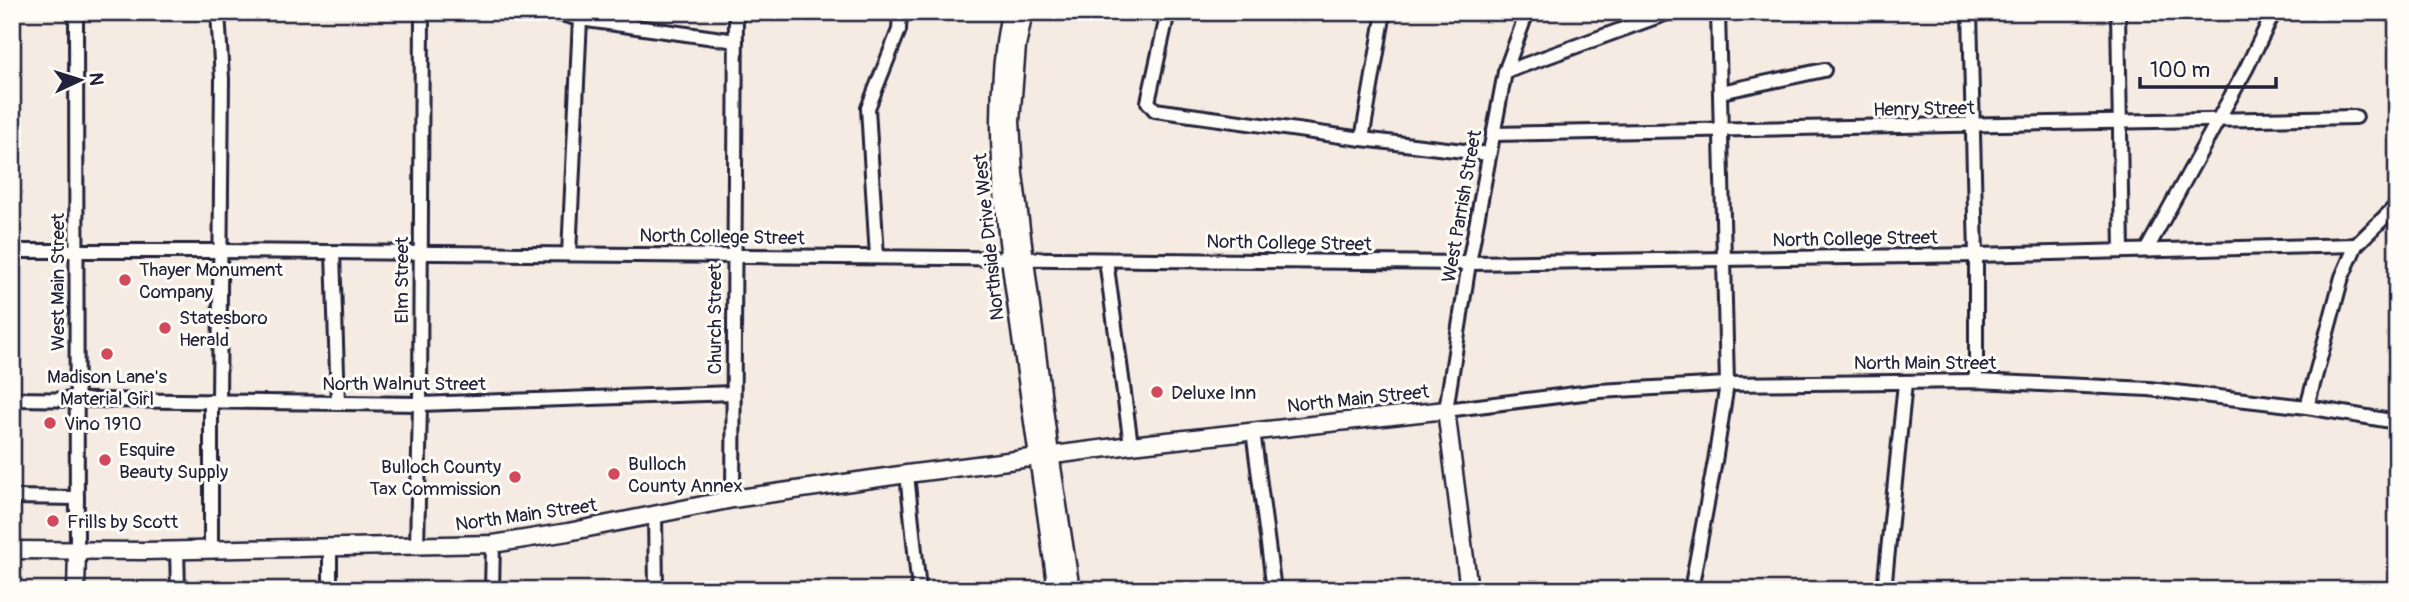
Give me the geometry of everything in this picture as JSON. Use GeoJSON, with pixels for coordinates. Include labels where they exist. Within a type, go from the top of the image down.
{"type":"FeatureCollection","features":[{"type":"Feature","properties":{"kind":"main road","name":"Northside Drive West"},"geometry":{"type":"LineString","coordinates":[[1010,12],[1005,35],[998,109],[1000,169],[1017,260],[1044,456]]}},
{"type":"Feature","properties":{"kind":"main road","name":"Northside Drive West"},"geometry":{"type":"LineString","coordinates":[[1017,260],[1011,121],[1017,46],[1024,12]]}},
{"type":"Feature","properties":{"kind":"main road","name":"North Main Street"},"geometry":{"type":"LineString","coordinates":[[12,550],[493,544],[733,499],[907,474],[1130,445],[1446,410]]}},
{"type":"Feature","properties":{"kind":"main road"},"geometry":{"type":"LineString","coordinates":[[1446,410],[1469,590]]}},
{"type":"Feature","properties":{"kind":"main road"},"geometry":{"type":"LineString","coordinates":[[1044,456],[1057,590]]}},
{"type":"Feature","properties":{"kind":"main road"},"geometry":{"type":"LineString","coordinates":[[1044,456],[1071,590]]}},
{"type":"Feature","properties":{"kind":"main road"},"geometry":{"type":"LineString","coordinates":[[76,590],[77,551]]}},
{"type":"Feature","properties":{"kind":"street","name":"West Main Street"},"geometry":{"type":"LineString","coordinates":[[76,12],[77,551]]}},
{"type":"Feature","properties":{"kind":"street"},"geometry":{"type":"LineString","coordinates":[[211,548],[220,251],[222,79],[218,12]]}},
{"type":"Feature","properties":{"kind":"street","name":"Elm Street"},"geometry":{"type":"LineString","coordinates":[[417,547],[422,12]]}},
{"type":"Feature","properties":{"kind":"street"},"geometry":{"type":"LineString","coordinates":[[553,12],[580,19],[736,41]]}},
{"type":"Feature","properties":{"kind":"street","name":"Church Street"},"geometry":{"type":"LineString","coordinates":[[733,499],[736,12]]}},
{"type":"Feature","properties":{"kind":"street"},"geometry":{"type":"LineString","coordinates":[[877,257],[868,108],[899,30],[900,12]]}},
{"type":"Feature","properties":{"kind":"street"},"geometry":{"type":"LineString","coordinates":[[1168,12],[1148,102],[1154,110],[1489,154]]}},
{"type":"Feature","properties":{"kind":"street"},"geometry":{"type":"LineString","coordinates":[[1362,139],[1384,12]]}},
{"type":"Feature","properties":{"kind":"street","name":"West Parrish Street"},"geometry":{"type":"LineString","coordinates":[[1446,410],[1469,263],[1505,72],[1527,12]]}},
{"type":"Feature","properties":{"kind":"street"},"geometry":{"type":"LineString","coordinates":[[1505,72],[1670,12]]}},
{"type":"Feature","properties":{"kind":"street"},"geometry":{"type":"LineString","coordinates":[[1691,590],[1727,384],[1718,12]]}},
{"type":"Feature","properties":{"kind":"street"},"geometry":{"type":"LineString","coordinates":[[1970,12],[1976,382]]}},
{"type":"Feature","properties":{"kind":"street"},"geometry":{"type":"LineString","coordinates":[[2118,12],[2122,251]]}},
{"type":"Feature","properties":{"kind":"street"},"geometry":{"type":"LineString","coordinates":[[2147,249],[2274,12]]}},
{"type":"Feature","properties":{"kind":"street"},"geometry":{"type":"LineString","coordinates":[[569,254],[580,19]]}},
{"type":"Feature","properties":{"kind":"street"},"geometry":{"type":"LineString","coordinates":[[1721,92],[1824,70]]}},
{"type":"Feature","properties":{"kind":"street","name":"Henry Street"},"geometry":{"type":"LineString","coordinates":[[1493,134],[2356,117]]}},
{"type":"Feature","properties":{"kind":"street"},"geometry":{"type":"LineString","coordinates":[[2307,407],[2342,276],[2356,245],[2397,205]]}},
{"type":"Feature","properties":{"kind":"street","name":"North College Street"},"geometry":{"type":"LineString","coordinates":[[12,251],[1469,263],[1976,255],[2356,245]]}},
{"type":"Feature","properties":{"kind":"street"},"geometry":{"type":"LineString","coordinates":[[333,253],[338,402]]}},
{"type":"Feature","properties":{"kind":"street"},"geometry":{"type":"LineString","coordinates":[[1105,260],[1130,445]]}},
{"type":"Feature","properties":{"kind":"street","name":"North Main Street"},"geometry":{"type":"LineString","coordinates":[[1446,410],[1599,391],[1727,384],[1976,382],[2149,389],[2307,407],[2397,422]]}},
{"type":"Feature","properties":{"kind":"street"},"geometry":{"type":"LineString","coordinates":[[1884,590],[1905,383]]}},
{"type":"Feature","properties":{"kind":"street","name":"North Walnut Street"},"geometry":{"type":"LineString","coordinates":[[12,398],[420,404],[733,393]]}},
{"type":"Feature","properties":{"kind":"street"},"geometry":{"type":"LineString","coordinates":[[1254,431],[1274,590]]}},
{"type":"Feature","properties":{"kind":"street"},"geometry":{"type":"LineString","coordinates":[[907,474],[919,590]]}},
{"type":"Feature","properties":{"kind":"street"},"geometry":{"type":"LineString","coordinates":[[12,497],[77,498]]}},
{"type":"Feature","properties":{"kind":"street"},"geometry":{"type":"LineString","coordinates":[[654,514],[656,590]]}},
{"type":"Feature","properties":{"kind":"street"},"geometry":{"type":"LineString","coordinates":[[492,590],[493,544]]}},
{"type":"Feature","properties":{"kind":"street"},"geometry":{"type":"LineString","coordinates":[[330,548],[330,590]]}},
{"type":"Feature","properties":{"kind":"street"},"geometry":{"type":"LineString","coordinates":[[177,549],[178,590]]}},
{"type":"Feature","properties":{"kind":"place","name":"Thayer Monument Company"},"geometry":{"type":"Point","coordinates":[125,280]}},
{"type":"Feature","properties":{"kind":"place","name":"Statesboro Herald"},"geometry":{"type":"Point","coordinates":[165,328]}},
{"type":"Feature","properties":{"kind":"place","name":"Madison Lane's Material Girl"},"geometry":{"type":"Point","coordinates":[107,354]}},
{"type":"Feature","properties":{"kind":"place","name":"Deluxe Inn"},"geometry":{"type":"Point","coordinates":[1157,392]}},
{"type":"Feature","properties":{"kind":"place","name":"Vino 1910"},"geometry":{"type":"Point","coordinates":[50,423]}},
{"type":"Feature","properties":{"kind":"place","name":"Esquire Beauty Supply"},"geometry":{"type":"Point","coordinates":[105,460]}},
{"type":"Feature","properties":{"kind":"place","name":"Bulloch County Annex"},"geometry":{"type":"Point","coordinates":[614,474]}},
{"type":"Feature","properties":{"kind":"place","name":"Bulloch County Tax Commission"},"geometry":{"type":"Point","coordinates":[515,477]}},
{"type":"Feature","properties":{"kind":"place","name":"Frills by Scott"},"geometry":{"type":"Point","coordinates":[53,521]}}]}
